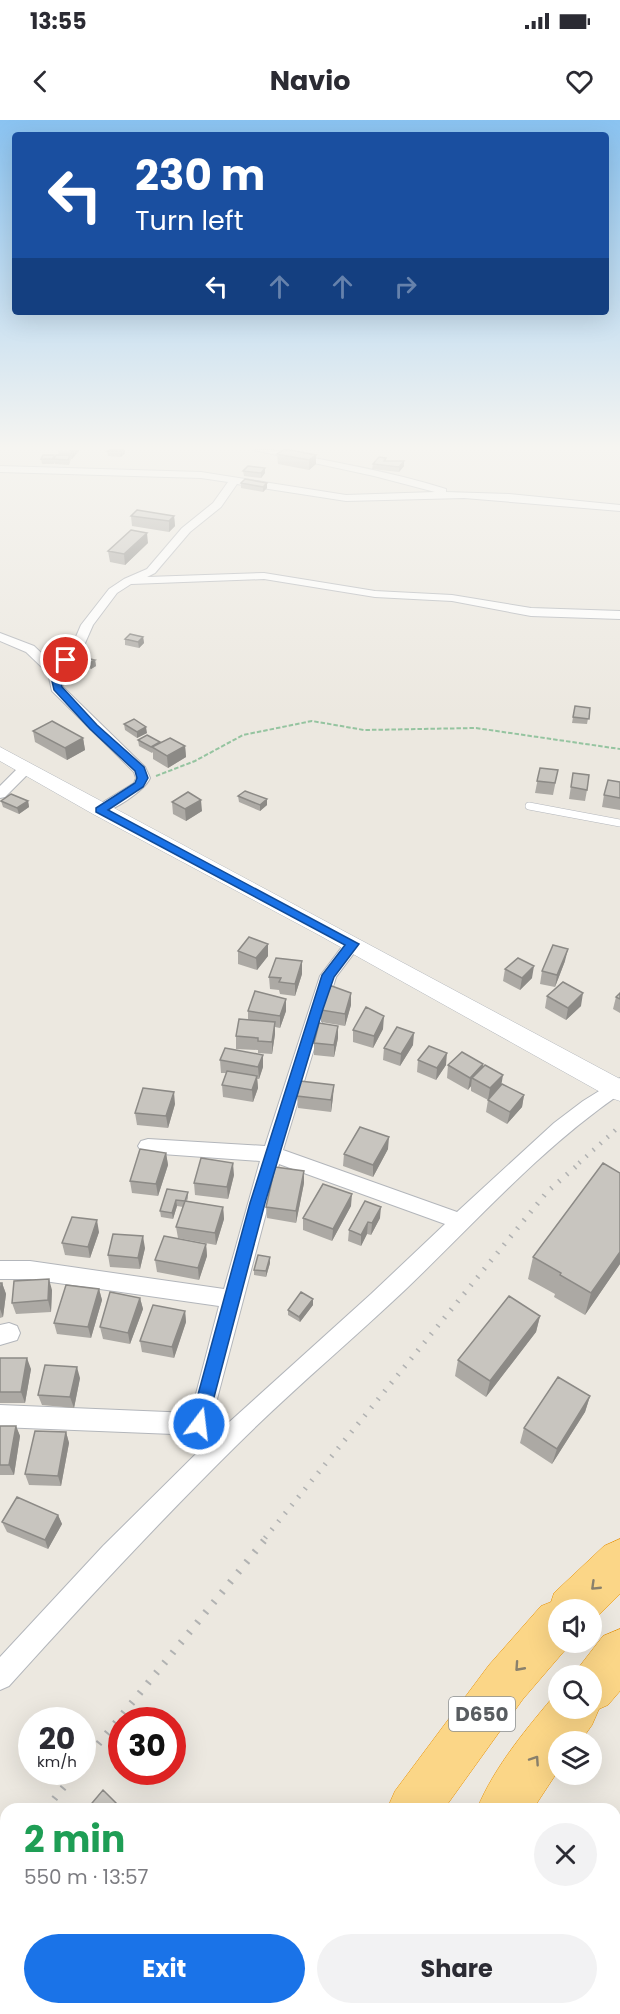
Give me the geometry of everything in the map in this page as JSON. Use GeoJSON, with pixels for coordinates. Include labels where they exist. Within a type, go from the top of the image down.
{"type":"FeatureCollection","features":[{"type":"Feature","properties":{"kind":"highway"},"geometry":{"type":"LineString","coordinates":[[582,1599],[620,1562]]}},
{"type":"Feature","properties":{"kind":"highway","name":"D650"},"geometry":{"type":"LineString","coordinates":[[417,1803],[506,1682],[548,1634]]}},
{"type":"Feature","properties":{"kind":"highway"},"geometry":{"type":"LineString","coordinates":[[602,1675],[620,1653]]}},
{"type":"Feature","properties":{"kind":"highway"},"geometry":{"type":"LineString","coordinates":[[507,1803],[542,1750],[566,1719]]}},
{"type":"Feature","properties":{"kind":"street"},"geometry":{"type":"LineString","coordinates":[[54,672],[78,647],[87,625],[113,591],[128,581],[151,571],[179,538]]}},
{"type":"Feature","properties":{"kind":"street"},"geometry":{"type":"LineString","coordinates":[[128,581],[264,576],[375,594],[452,598],[531,612],[620,615]]}},
{"type":"Feature","properties":{"kind":"street"},"geometry":{"type":"LineString","coordinates":[[0,637],[30,649],[54,672],[57,688],[140,770],[142,778],[140,785],[100,810]]}},
{"type":"Feature","properties":{"kind":"street"},"geometry":{"type":"LineString","coordinates":[[0,753],[100,810],[618,1088],[557,1129],[477,1204],[462,1222],[230,1437],[73,1595],[0,1677]]}},
{"type":"Feature","properties":{"kind":"street"},"geometry":{"type":"LineString","coordinates":[[0,794],[26,768]]}},
{"type":"Feature","properties":{"kind":"street"},"geometry":{"type":"LineString","coordinates":[[199,1424],[273,1154],[328,975],[353,944]]}},
{"type":"Feature","properties":{"kind":"street"},"geometry":{"type":"LineString","coordinates":[[148,1146],[273,1154],[462,1222]]}},
{"type":"Feature","properties":{"kind":"street"},"geometry":{"type":"LineString","coordinates":[[0,1270],[30,1270],[232,1299]]}},
{"type":"Feature","properties":{"kind":"street"},"geometry":{"type":"LineString","coordinates":[[0,1416],[199,1424],[230,1437]]}},
{"type":"Feature","properties":{"kind":"lane"},"geometry":{"type":"LineString","coordinates":[[529,806],[620,823]]}},
{"type":"Feature","properties":{"kind":"path"},"geometry":{"type":"LineString","coordinates":[[142,778],[153,777],[187,764],[243,735],[312,722],[364,729],[451,727],[493,729],[620,748]]}},
{"type":"Feature","properties":{"kind":"building"},"geometry":{"type":"Polygon","coordinates":[[[122,538],[141,538],[124,554],[108,551],[122,538]]]}},
{"type":"Feature","properties":{"kind":"building"},"geometry":{"type":"Polygon","coordinates":[[[130,634],[143,637],[138,642],[125,639],[130,634]]]}},
{"type":"Feature","properties":{"kind":"building"},"geometry":{"type":"Polygon","coordinates":[[[86,658],[95,660],[90,663],[82,661],[86,658]]]}},
{"type":"Feature","properties":{"kind":"building"},"geometry":{"type":"Polygon","coordinates":[[[575,706],[590,708],[589,719],[573,717],[575,706]]]}},
{"type":"Feature","properties":{"kind":"building"},"geometry":{"type":"Polygon","coordinates":[[[134,719],[146,727],[137,732],[124,724],[134,719]]]}},
{"type":"Feature","properties":{"kind":"building"},"geometry":{"type":"Polygon","coordinates":[[[52,721],[83,738],[65,748],[33,731],[52,721]]]}},
{"type":"Feature","properties":{"kind":"building"},"geometry":{"type":"Polygon","coordinates":[[[147,735],[160,742],[151,747],[138,740],[147,735]]]}},
{"type":"Feature","properties":{"kind":"building"},"geometry":{"type":"Polygon","coordinates":[[[170,738],[185,746],[167,756],[152,747],[170,738]]]}},
{"type":"Feature","properties":{"kind":"building"},"geometry":{"type":"Polygon","coordinates":[[[540,768],[558,770],[555,783],[537,781],[540,768]]]}},
{"type":"Feature","properties":{"kind":"building"},"geometry":{"type":"Polygon","coordinates":[[[573,773],[589,775],[587,790],[571,787],[573,773]]]}},
{"type":"Feature","properties":{"kind":"building"},"geometry":{"type":"Polygon","coordinates":[[[608,780],[620,782],[620,798],[604,795],[608,780]]]}},
{"type":"Feature","properties":{"kind":"building"},"geometry":{"type":"Polygon","coordinates":[[[245,791],[267,799],[260,805],[238,796],[245,791]]]}},
{"type":"Feature","properties":{"kind":"building"},"geometry":{"type":"Polygon","coordinates":[[[188,792],[201,800],[185,809],[172,802],[188,792]]]}},
{"type":"Feature","properties":{"kind":"building"},"geometry":{"type":"Polygon","coordinates":[[[11,794],[28,801],[17,808],[1,801],[11,794]]]}},
{"type":"Feature","properties":{"kind":"building"},"geometry":{"type":"Polygon","coordinates":[[[249,937],[268,944],[256,958],[238,951],[249,937]]]}},
{"type":"Feature","properties":{"kind":"building"},"geometry":{"type":"Polygon","coordinates":[[[553,945],[568,949],[557,975],[542,971],[553,945]]]}},
{"type":"Feature","properties":{"kind":"building"},"geometry":{"type":"Polygon","coordinates":[[[276,958],[302,961],[295,984],[279,982],[281,978],[269,977],[276,958]]]}},
{"type":"Feature","properties":{"kind":"building"},"geometry":{"type":"Polygon","coordinates":[[[518,958],[534,966],[522,978],[505,969],[518,958]]]}},
{"type":"Feature","properties":{"kind":"building"},"geometry":{"type":"Polygon","coordinates":[[[563,982],[583,993],[568,1008],[547,996],[563,982]]]}},
{"type":"Feature","properties":{"kind":"building"},"geometry":{"type":"Polygon","coordinates":[[[329,985],[351,993],[345,1014],[321,1010],[329,985]]]}},
{"type":"Feature","properties":{"kind":"building"},"geometry":{"type":"Polygon","coordinates":[[[255,991],[286,999],[280,1016],[248,1011],[255,991]]]}},
{"type":"Feature","properties":{"kind":"building"},"geometry":{"type":"Polygon","coordinates":[[[366,1007],[384,1016],[374,1036],[353,1030],[366,1007]]]}},
{"type":"Feature","properties":{"kind":"building"},"geometry":{"type":"Polygon","coordinates":[[[239,1019],[275,1022],[272,1042],[236,1036],[239,1019]]]}},
{"type":"Feature","properties":{"kind":"building"},"geometry":{"type":"Polygon","coordinates":[[[319,1023],[338,1026],[334,1045],[314,1043],[319,1023]]]}},
{"type":"Feature","properties":{"kind":"building"},"geometry":{"type":"Polygon","coordinates":[[[397,1027],[414,1033],[401,1054],[384,1048],[397,1027]]]}},
{"type":"Feature","properties":{"kind":"building"},"geometry":{"type":"Polygon","coordinates":[[[429,1046],[447,1053],[437,1068],[418,1060],[429,1046]]]}},
{"type":"Feature","properties":{"kind":"building"},"geometry":{"type":"Polygon","coordinates":[[[225,1048],[263,1055],[258,1067],[220,1060],[225,1048]]]}},
{"type":"Feature","properties":{"kind":"building"},"geometry":{"type":"Polygon","coordinates":[[[462,1052],[483,1064],[470,1078],[448,1065],[462,1052]]]}},
{"type":"Feature","properties":{"kind":"building"},"geometry":{"type":"Polygon","coordinates":[[[485,1065],[503,1075],[490,1088],[472,1078],[485,1065]]]}},
{"type":"Feature","properties":{"kind":"building"},"geometry":{"type":"Polygon","coordinates":[[[227,1071],[257,1076],[252,1090],[222,1085],[227,1071]]]}},
{"type":"Feature","properties":{"kind":"building"},"geometry":{"type":"Polygon","coordinates":[[[300,1081],[334,1085],[331,1100],[297,1096],[300,1081]]]}},
{"type":"Feature","properties":{"kind":"building"},"geometry":{"type":"Polygon","coordinates":[[[502,1084],[524,1095],[510,1112],[488,1100],[502,1084]]]}},
{"type":"Feature","properties":{"kind":"building"},"geometry":{"type":"Polygon","coordinates":[[[143,1088],[174,1092],[166,1116],[135,1113],[143,1088]]]}},
{"type":"Feature","properties":{"kind":"building"},"geometry":{"type":"Polygon","coordinates":[[[360,1127],[389,1137],[373,1165],[344,1154],[360,1127]]]}},
{"type":"Feature","properties":{"kind":"building"},"geometry":{"type":"Polygon","coordinates":[[[140,1149],[166,1153],[156,1184],[130,1181],[140,1149]]]}},
{"type":"Feature","properties":{"kind":"building"},"geometry":{"type":"Polygon","coordinates":[[[201,1158],[233,1163],[227,1187],[194,1183],[201,1158]]]}},
{"type":"Feature","properties":{"kind":"building"},"geometry":{"type":"Polygon","coordinates":[[[603,1163],[620,1173],[620,1252],[591,1293],[533,1257],[603,1163]]]}},
{"type":"Feature","properties":{"kind":"building"},"geometry":{"type":"Polygon","coordinates":[[[275,1167],[304,1171],[296,1211],[266,1207],[275,1167]]]}},
{"type":"Feature","properties":{"kind":"building"},"geometry":{"type":"Polygon","coordinates":[[[323,1184],[352,1194],[333,1229],[303,1218],[323,1184]]]}},
{"type":"Feature","properties":{"kind":"building"},"geometry":{"type":"Polygon","coordinates":[[[167,1189],[188,1192],[185,1201],[176,1200],[172,1213],[160,1211],[167,1189]]]}},
{"type":"Feature","properties":{"kind":"building"},"geometry":{"type":"Polygon","coordinates":[[[185,1201],[223,1207],[215,1233],[176,1227],[185,1201]]]}},
{"type":"Feature","properties":{"kind":"building"},"geometry":{"type":"Polygon","coordinates":[[[365,1201],[381,1207],[372,1223],[368,1222],[361,1235],[349,1230],[365,1201]]]}},
{"type":"Feature","properties":{"kind":"building"},"geometry":{"type":"Polygon","coordinates":[[[72,1217],[97,1220],[88,1247],[62,1243],[72,1217]]]}},
{"type":"Feature","properties":{"kind":"building"},"geometry":{"type":"Polygon","coordinates":[[[113,1234],[143,1236],[138,1258],[108,1255],[113,1234]]]}},
{"type":"Feature","properties":{"kind":"building"},"geometry":{"type":"Polygon","coordinates":[[[164,1236],[206,1244],[198,1268],[155,1260],[164,1236]]]}},
{"type":"Feature","properties":{"kind":"building"},"geometry":{"type":"Polygon","coordinates":[[[258,1255],[270,1257],[266,1271],[254,1270],[258,1255]]]}},
{"type":"Feature","properties":{"kind":"building"},"geometry":{"type":"Polygon","coordinates":[[[49,1279],[48,1300],[12,1303],[14,1281],[49,1279]]]}},
{"type":"Feature","properties":{"kind":"building"},"geometry":{"type":"Polygon","coordinates":[[[66,1285],[99,1289],[88,1327],[54,1323],[66,1285]]]}},
{"type":"Feature","properties":{"kind":"building"},"geometry":{"type":"Polygon","coordinates":[[[110,1292],[140,1298],[128,1333],[100,1327],[110,1292]]]}},
{"type":"Feature","properties":{"kind":"building"},"geometry":{"type":"Polygon","coordinates":[[[301,1292],[313,1299],[299,1317],[288,1310],[301,1292]]]}},
{"type":"Feature","properties":{"kind":"building"},"geometry":{"type":"Polygon","coordinates":[[[509,1296],[540,1316],[490,1381],[458,1360],[509,1296]]]}},
{"type":"Feature","properties":{"kind":"building"},"geometry":{"type":"Polygon","coordinates":[[[153,1305],[185,1311],[172,1347],[140,1341],[153,1305]]]}},
{"type":"Feature","properties":{"kind":"building"},"geometry":{"type":"Polygon","coordinates":[[[0,1358],[27,1358],[21,1392],[0,1392],[0,1358]]]}},
{"type":"Feature","properties":{"kind":"building"},"geometry":{"type":"Polygon","coordinates":[[[45,1365],[77,1367],[70,1397],[38,1395],[45,1365]]]}},
{"type":"Feature","properties":{"kind":"building"},"geometry":{"type":"Polygon","coordinates":[[[558,1377],[590,1396],[557,1449],[524,1428],[558,1377]]]}},
{"type":"Feature","properties":{"kind":"building"},"geometry":{"type":"Polygon","coordinates":[[[0,1426],[16,1426],[9,1465],[0,1465],[0,1426]]]}},
{"type":"Feature","properties":{"kind":"building"},"geometry":{"type":"Polygon","coordinates":[[[35,1431],[66,1432],[58,1476],[25,1474],[35,1431]]]}},
{"type":"Feature","properties":{"kind":"building"},"geometry":{"type":"Polygon","coordinates":[[[17,1497],[58,1515],[45,1540],[2,1522],[17,1497]]]}},
{"type":"Feature","properties":{"kind":"building"},"geometry":{"type":"Polygon","coordinates":[[[103,1790],[116,1803],[92,1803],[103,1790]]]}},
{"type":"Feature","properties":{"kind":"railway"},"geometry":{"type":"LineString","coordinates":[[579,1163],[620,1126]]}},
{"type":"Feature","properties":{"kind":"railway"},"geometry":{"type":"LineString","coordinates":[[265,1538],[547,1192],[581,1162]]}},
{"type":"Feature","properties":{"kind":"railway"},"geometry":{"type":"LineString","coordinates":[[96,1747],[267,1537]]}},
{"type":"Feature","properties":{"kind":"railway"},"geometry":{"type":"LineString","coordinates":[[51,1803],[65,1785]]}},
{"type":"Feature","properties":{"kind":"route"},"geometry":{"type":"LineString","coordinates":[[66,660],[54,672],[57,688],[140,770],[142,778],[140,785],[100,810],[353,944],[328,975],[317,1009],[257,1203],[199,1424]]}}]}
